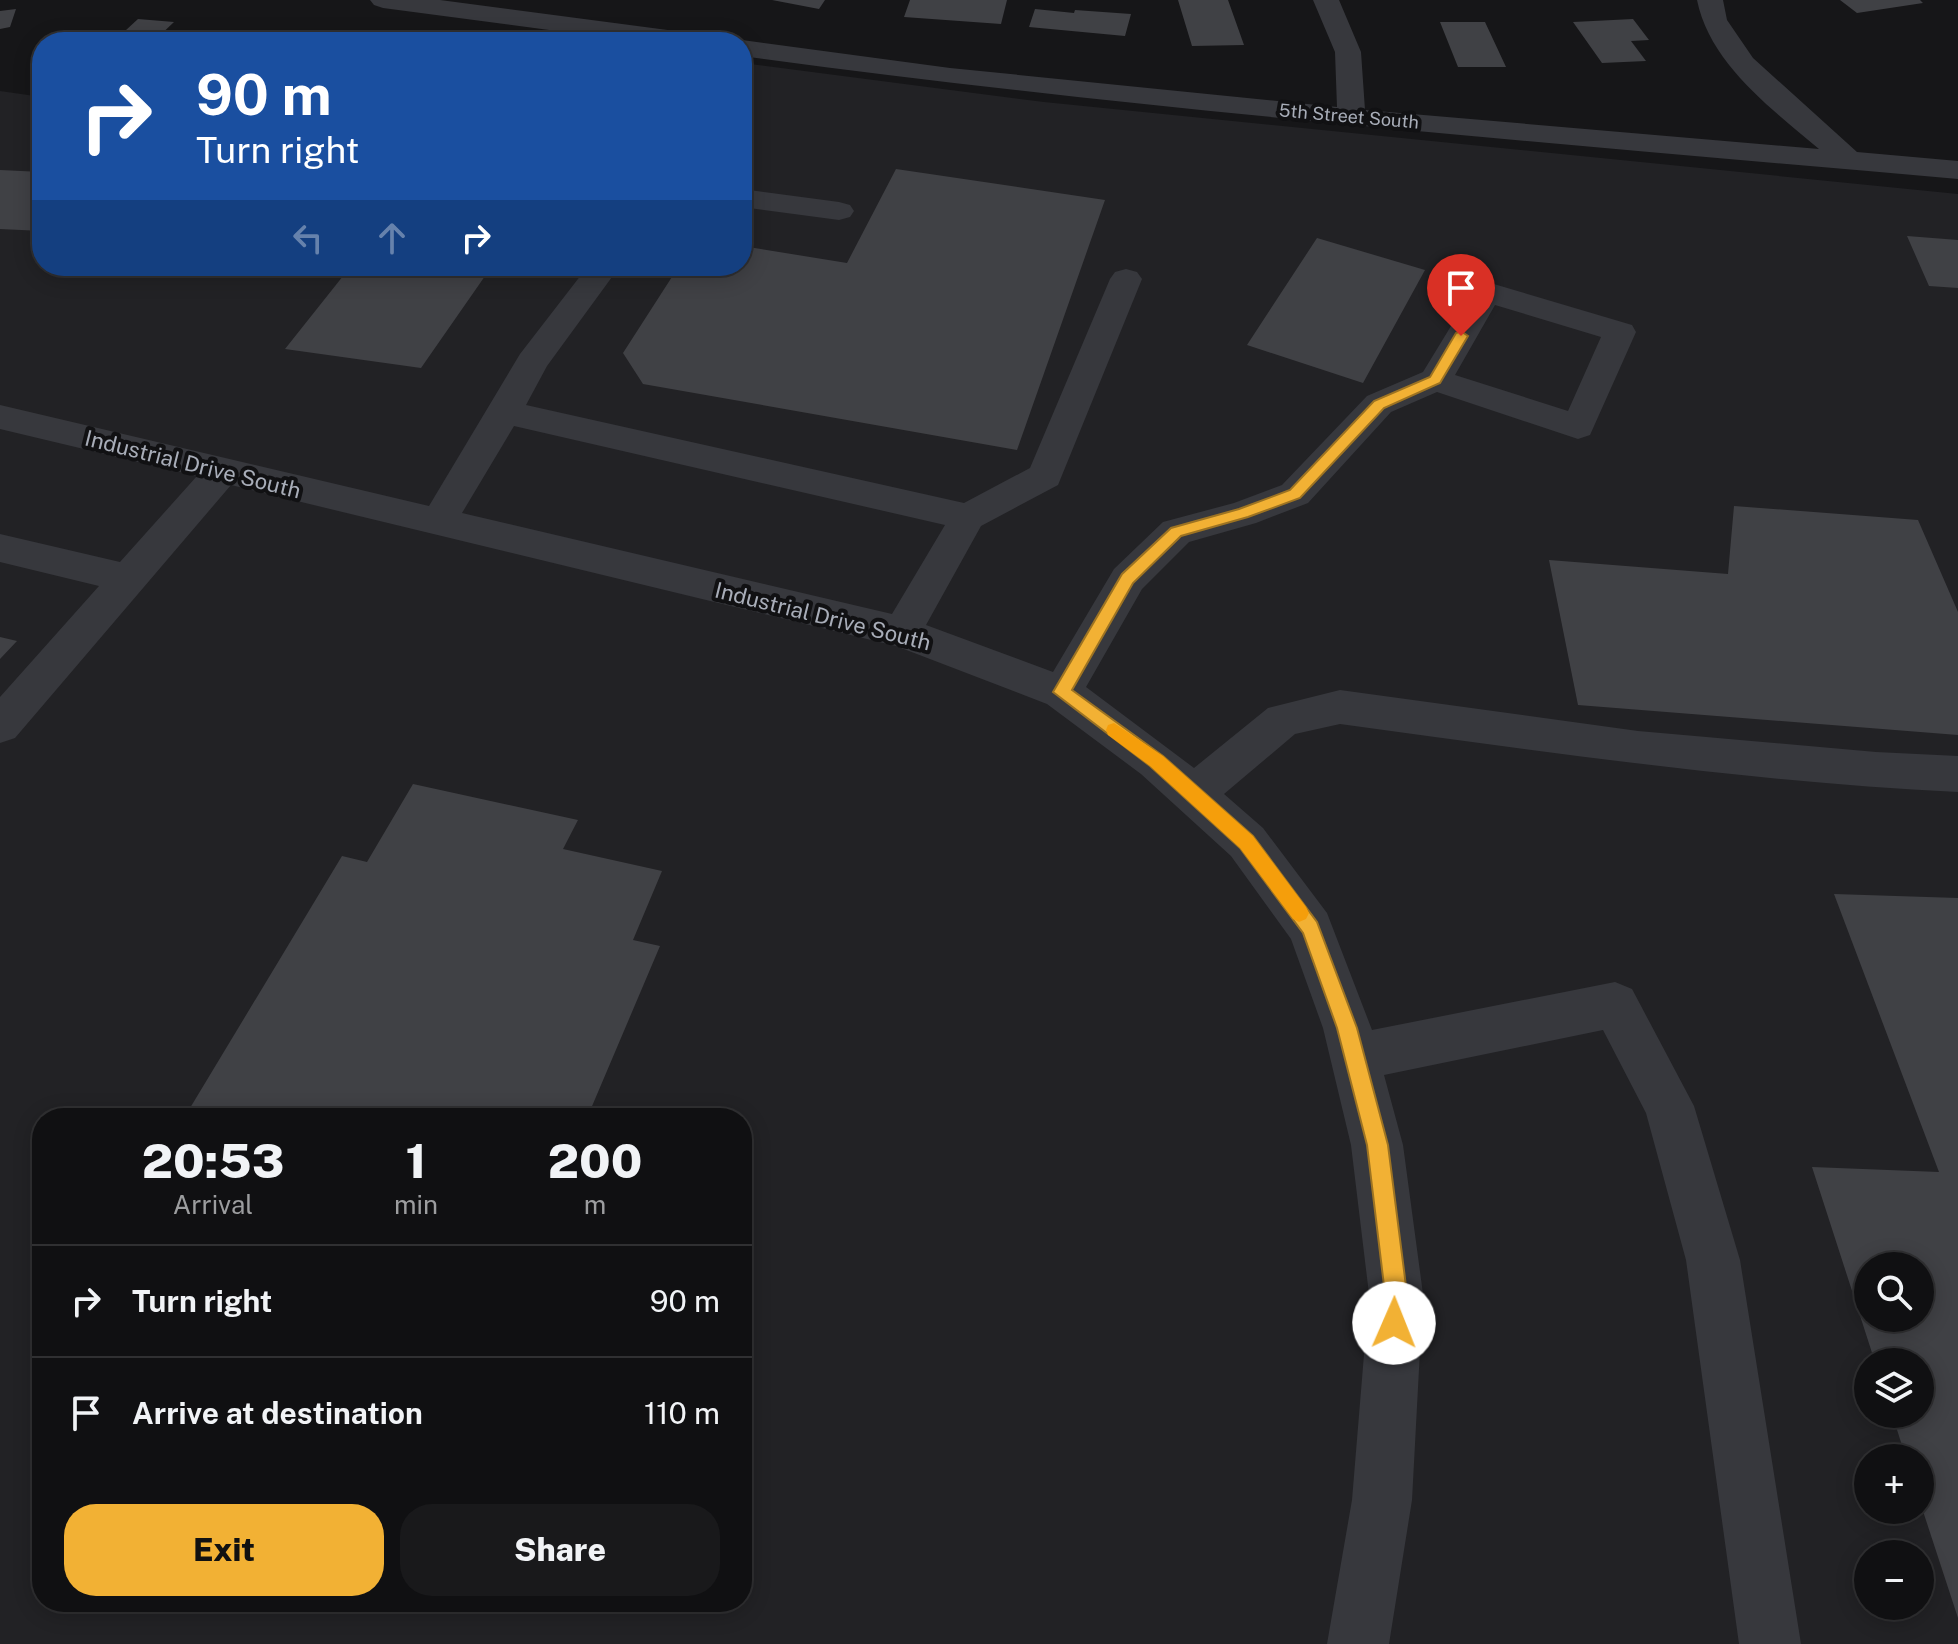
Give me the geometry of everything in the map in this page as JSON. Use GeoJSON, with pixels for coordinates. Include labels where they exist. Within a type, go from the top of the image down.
{"type":"FeatureCollection","features":[{"type":"Feature","properties":{"kind":"street"},"geometry":{"type":"LineString","coordinates":[[383,0],[623,32]]}},
{"type":"Feature","properties":{"kind":"street"},"geometry":{"type":"LineString","coordinates":[[1326,0],[1348,52],[1351,117]]}},
{"type":"Feature","properties":{"kind":"street"},"geometry":{"type":"LineString","coordinates":[[1710,0],[1719,35],[1736,58],[1847,159]]}},
{"type":"Feature","properties":{"kind":"street","name":"5th Street South"},"geometry":{"type":"LineString","coordinates":[[752,49],[950,76],[1351,117],[1958,170]]}},
{"type":"Feature","properties":{"kind":"street"},"geometry":{"type":"LineString","coordinates":[[752,199],[839,211]]}},
{"type":"Feature","properties":{"kind":"street"},"geometry":{"type":"LineString","coordinates":[[437,523],[532,362],[596,276]]}},
{"type":"Feature","properties":{"kind":"street"},"geometry":{"type":"LineString","coordinates":[[902,632],[968,517],[1045,476],[1126,279]]}},
{"type":"Feature","properties":{"kind":"street"},"geometry":{"type":"LineString","coordinates":[[1062,692],[1128,579],[1176,532],[1243,514],[1295,494],[1379,404],[1435,380],[1487,292],[1620,332],[1578,427],[1435,380]]}},
{"type":"Feature","properties":{"kind":"street"},"geometry":{"type":"LineString","coordinates":[[505,412],[968,517]]}},
{"type":"Feature","properties":{"kind":"street","name":"Industrial Drive South"},"geometry":{"type":"LineString","coordinates":[[0,417],[902,632],[1062,692],[1156,761],[1247,842],[1311,928],[1347,1028],[1377,1145],[1396,1294],[1382,1500],[1358,1644]]}},
{"type":"Feature","properties":{"kind":"street"},"geometry":{"type":"LineString","coordinates":[[0,726],[222,471]]}},
{"type":"Feature","properties":{"kind":"street"},"geometry":{"type":"LineString","coordinates":[[0,548],[130,579]]}},
{"type":"Feature","properties":{"kind":"street"},"geometry":{"type":"LineString","coordinates":[[1193,794],[1283,720],[1340,707],[1638,748],[1876,770],[1958,774]]}},
{"type":"Feature","properties":{"kind":"street"},"geometry":{"type":"LineString","coordinates":[[1355,1057],[1615,1005],[1669,1106],[1713,1260],[1770,1644]]}},
{"type":"Feature","properties":{"kind":"shaded area"},"geometry":{"type":"Polygon","coordinates":[[[752,64],[1044,102],[1958,194],[1958,1644],[0,1644],[0,91],[32,96],[32,276],[752,276],[752,64]]]}},
{"type":"Feature","properties":{"kind":"building"},"geometry":{"type":"Polygon","coordinates":[[[772,0],[825,0],[819,9],[772,0]]]}},
{"type":"Feature","properties":{"kind":"building"},"geometry":{"type":"Polygon","coordinates":[[[910,0],[1007,0],[1001,24],[904,17],[910,0]]]}},
{"type":"Feature","properties":{"kind":"building"},"geometry":{"type":"Polygon","coordinates":[[[1178,0],[1228,0],[1244,45],[1192,46],[1178,0]]]}},
{"type":"Feature","properties":{"kind":"building"},"geometry":{"type":"Polygon","coordinates":[[[1840,0],[1920,0],[1923,3],[1857,13],[1840,0]]]}},
{"type":"Feature","properties":{"kind":"building"},"geometry":{"type":"Polygon","coordinates":[[[16,9],[10,27],[0,29],[0,11],[16,9]]]}},
{"type":"Feature","properties":{"kind":"building"},"geometry":{"type":"Polygon","coordinates":[[[1035,9],[1131,14],[1125,36],[1029,27],[1035,9]]]}},
{"type":"Feature","properties":{"kind":"building"},"geometry":{"type":"Polygon","coordinates":[[[138,19],[174,22],[164,32],[124,32],[138,19]]]}},
{"type":"Feature","properties":{"kind":"building"},"geometry":{"type":"Polygon","coordinates":[[[1633,19],[1649,40],[1631,41],[1646,61],[1602,63],[1573,22],[1633,19]]]}},
{"type":"Feature","properties":{"kind":"building"},"geometry":{"type":"Polygon","coordinates":[[[1440,22],[1485,22],[1506,67],[1458,67],[1440,22]]]}},
{"type":"Feature","properties":{"kind":"building"},"geometry":{"type":"Polygon","coordinates":[[[896,169],[1105,200],[1017,450],[643,384],[623,353],[673,276],[752,276],[752,248],[847,263],[896,169]]]}},
{"type":"Feature","properties":{"kind":"building"},"geometry":{"type":"Polygon","coordinates":[[[0,170],[32,172],[32,231],[0,229],[0,170]]]}},
{"type":"Feature","properties":{"kind":"building"},"geometry":{"type":"Polygon","coordinates":[[[1907,236],[1958,240],[1958,288],[1929,286],[1907,236]]]}},
{"type":"Feature","properties":{"kind":"building"},"geometry":{"type":"Polygon","coordinates":[[[1317,238],[1425,270],[1363,383],[1247,345],[1317,238]]]}},
{"type":"Feature","properties":{"kind":"building"},"geometry":{"type":"Polygon","coordinates":[[[343,276],[485,276],[421,368],[285,349],[343,276]]]}},
{"type":"Feature","properties":{"kind":"building"},"geometry":{"type":"Polygon","coordinates":[[[1734,506],[1918,520],[1958,612],[1958,735],[1578,705],[1549,560],[1728,574],[1734,506]]]}},
{"type":"Feature","properties":{"kind":"building"},"geometry":{"type":"Polygon","coordinates":[[[0,637],[17,641],[0,659],[0,637]]]}},
{"type":"Feature","properties":{"kind":"building"},"geometry":{"type":"Polygon","coordinates":[[[413,784],[578,820],[563,849],[662,871],[633,940],[660,946],[591,1108],[190,1108],[342,856],[367,862],[413,784]]]}},
{"type":"Feature","properties":{"kind":"building"},"geometry":{"type":"Polygon","coordinates":[[[1834,894],[1958,898],[1958,1618],[1927,1524],[1934,1524],[1934,1444],[1902,1444],[1896,1428],[1934,1428],[1934,1348],[1870,1348],[1865,1332],[1934,1332],[1934,1252],[1854,1252],[1854,1297],[1812,1167],[1939,1172],[1834,894]]]}},
{"type":"Feature","properties":{"kind":"slow traffic"},"geometry":{"type":"LineString","coordinates":[[1114,730],[1156,761],[1247,842],[1299,913]]}},
{"type":"Feature","properties":{"kind":"route"},"geometry":{"type":"LineString","coordinates":[[1394,1323],[1396,1294],[1377,1145],[1347,1028],[1311,928],[1247,842],[1156,761],[1062,692],[1128,579],[1176,532],[1243,514],[1295,494],[1379,404],[1435,380],[1461,336]]}}]}
